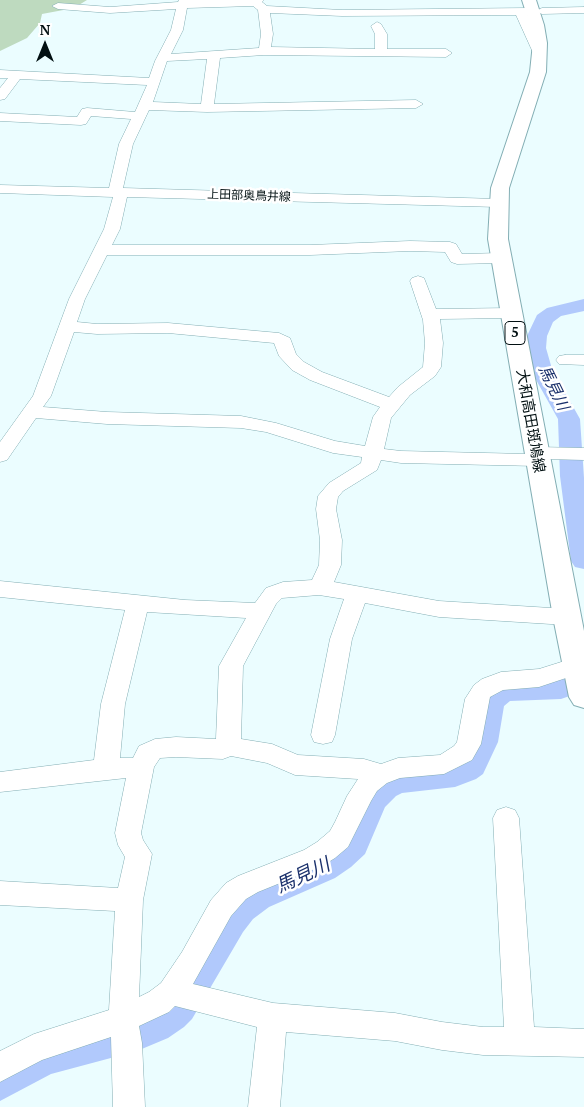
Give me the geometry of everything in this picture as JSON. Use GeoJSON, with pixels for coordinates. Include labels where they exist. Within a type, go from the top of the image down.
{"type":"FeatureCollection","features":[{"type":"Feature","properties":{"kind":"main road","name":"大和高田斑鳩線"},"geometry":{"type":"LineString","coordinates":[[527,7],[537,25],[539,54],[536,82],[504,173],[498,204],[498,239],[537,457],[580,680]]}},
{"type":"Feature","properties":{"kind":"street"},"geometry":{"type":"LineString","coordinates":[[0,456],[46,386],[77,299],[112,229],[126,144],[179,26],[183,3]]}},
{"type":"Feature","properties":{"kind":"street"},"geometry":{"type":"LineString","coordinates":[[58,6],[110,10],[183,3],[259,4],[357,14],[482,6],[584,10]]}},
{"type":"Feature","properties":{"kind":"street"},"geometry":{"type":"LineString","coordinates":[[259,4],[266,34],[264,51]]}},
{"type":"Feature","properties":{"kind":"street"},"geometry":{"type":"LineString","coordinates":[[377,26],[381,34],[380,52]]}},
{"type":"Feature","properties":{"kind":"street"},"geometry":{"type":"LineString","coordinates":[[163,58],[264,51],[446,54]]}},
{"type":"Feature","properties":{"kind":"street"},"geometry":{"type":"LineString","coordinates":[[207,108],[214,55]]}},
{"type":"Feature","properties":{"kind":"street"},"geometry":{"type":"LineString","coordinates":[[0,74],[154,82]]}},
{"type":"Feature","properties":{"kind":"street"},"geometry":{"type":"LineString","coordinates":[[0,96],[16,76]]}},
{"type":"Feature","properties":{"kind":"street"},"geometry":{"type":"LineString","coordinates":[[0,116],[81,121],[88,112],[416,104]]}},
{"type":"Feature","properties":{"kind":"street","name":"上田部奥鳥井線"},"geometry":{"type":"LineString","coordinates":[[0,189],[498,204]]}},
{"type":"Feature","properties":{"kind":"street"},"geometry":{"type":"LineString","coordinates":[[101,250],[310,250],[410,246],[450,248],[457,259],[500,258]]}},
{"type":"Feature","properties":{"kind":"street"},"geometry":{"type":"LineString","coordinates":[[319,587],[326,577],[330,565],[331,540],[326,509],[328,496],[336,487],[370,466],[382,417],[404,391],[429,372],[432,367],[434,343],[430,314],[418,281]]}},
{"type":"Feature","properties":{"kind":"street"},"geometry":{"type":"LineString","coordinates":[[430,314],[511,313]]}},
{"type":"Feature","properties":{"kind":"street"},"geometry":{"type":"LineString","coordinates":[[67,326],[98,329],[168,328],[279,338],[284,342],[288,356],[298,366],[316,376],[392,404]]}},
{"type":"Feature","properties":{"kind":"street"},"geometry":{"type":"LineString","coordinates":[[566,360],[584,360]]}},
{"type":"Feature","properties":{"kind":"street"},"geometry":{"type":"LineString","coordinates":[[30,412],[108,418],[251,423],[334,447],[416,459],[537,457],[583,454]]}},
{"type":"Feature","properties":{"kind":"street"},"geometry":{"type":"LineString","coordinates":[[228,746],[231,666],[260,611],[274,593],[284,590],[319,587],[439,610],[567,617]]}},
{"type":"Feature","properties":{"kind":"street"},"geometry":{"type":"LineString","coordinates":[[0,590],[185,608],[260,611]]}},
{"type":"Feature","properties":{"kind":"street"},"geometry":{"type":"LineString","coordinates":[[323,735],[341,640],[357,594]]}},
{"type":"Feature","properties":{"kind":"street"},"geometry":{"type":"LineString","coordinates":[[106,769],[113,704],[138,604]]}},
{"type":"Feature","properties":{"kind":"street"},"geometry":{"type":"LineString","coordinates":[[182,994],[192,960],[221,908],[229,898],[248,884],[313,858],[326,850],[339,839],[360,796],[368,784],[378,776],[398,768],[431,767],[454,760],[469,744],[477,699],[490,684],[501,680],[552,676],[580,680]]}},
{"type":"Feature","properties":{"kind":"street"},"geometry":{"type":"LineString","coordinates":[[128,1107],[125,1029],[129,900],[139,854],[131,845],[128,833],[140,766],[148,753],[155,749],[176,747],[223,749],[228,746],[272,754],[295,765],[364,769],[370,770],[378,776]]}},
{"type":"Feature","properties":{"kind":"street"},"geometry":{"type":"LineString","coordinates":[[0,782],[140,766]]}},
{"type":"Feature","properties":{"kind":"street"},"geometry":{"type":"LineString","coordinates":[[506,818],[520,1041]]}},
{"type":"Feature","properties":{"kind":"street"},"geometry":{"type":"LineString","coordinates":[[0,893],[129,900]]}},
{"type":"Feature","properties":{"kind":"street"},"geometry":{"type":"LineString","coordinates":[[0,1067],[16,1057],[52,1041],[125,1029],[159,1002],[182,994],[273,1017],[395,1027],[483,1042],[584,1043]]}},
{"type":"Feature","properties":{"kind":"street"},"geometry":{"type":"LineString","coordinates":[[264,1107],[273,1017]]}},
{"type":"Feature","properties":{"kind":"green space"},"geometry":{"type":"Polygon","coordinates":[[[0,0],[87,0],[74,8],[42,14],[40,23],[27,38],[0,51],[0,0]]]}},
{"type":"Feature","properties":{"kind":"waterway","name":"馬見川"},"geometry":{"type":"LineString","coordinates":[[584,305],[554,312],[544,319],[537,336],[536,348],[541,369],[569,419],[572,476],[584,561]]}},
{"type":"Feature","properties":{"kind":"waterway","name":"馬見川"},"geometry":{"type":"LineString","coordinates":[[0,1083],[44,1059],[137,1034],[156,1026],[172,1016],[180,1008],[231,922],[242,909],[258,897],[324,869],[340,858],[354,845],[373,800],[385,788],[398,782],[455,775],[473,766],[484,742],[492,701],[498,695],[507,691],[561,689],[584,679]]}}]}
